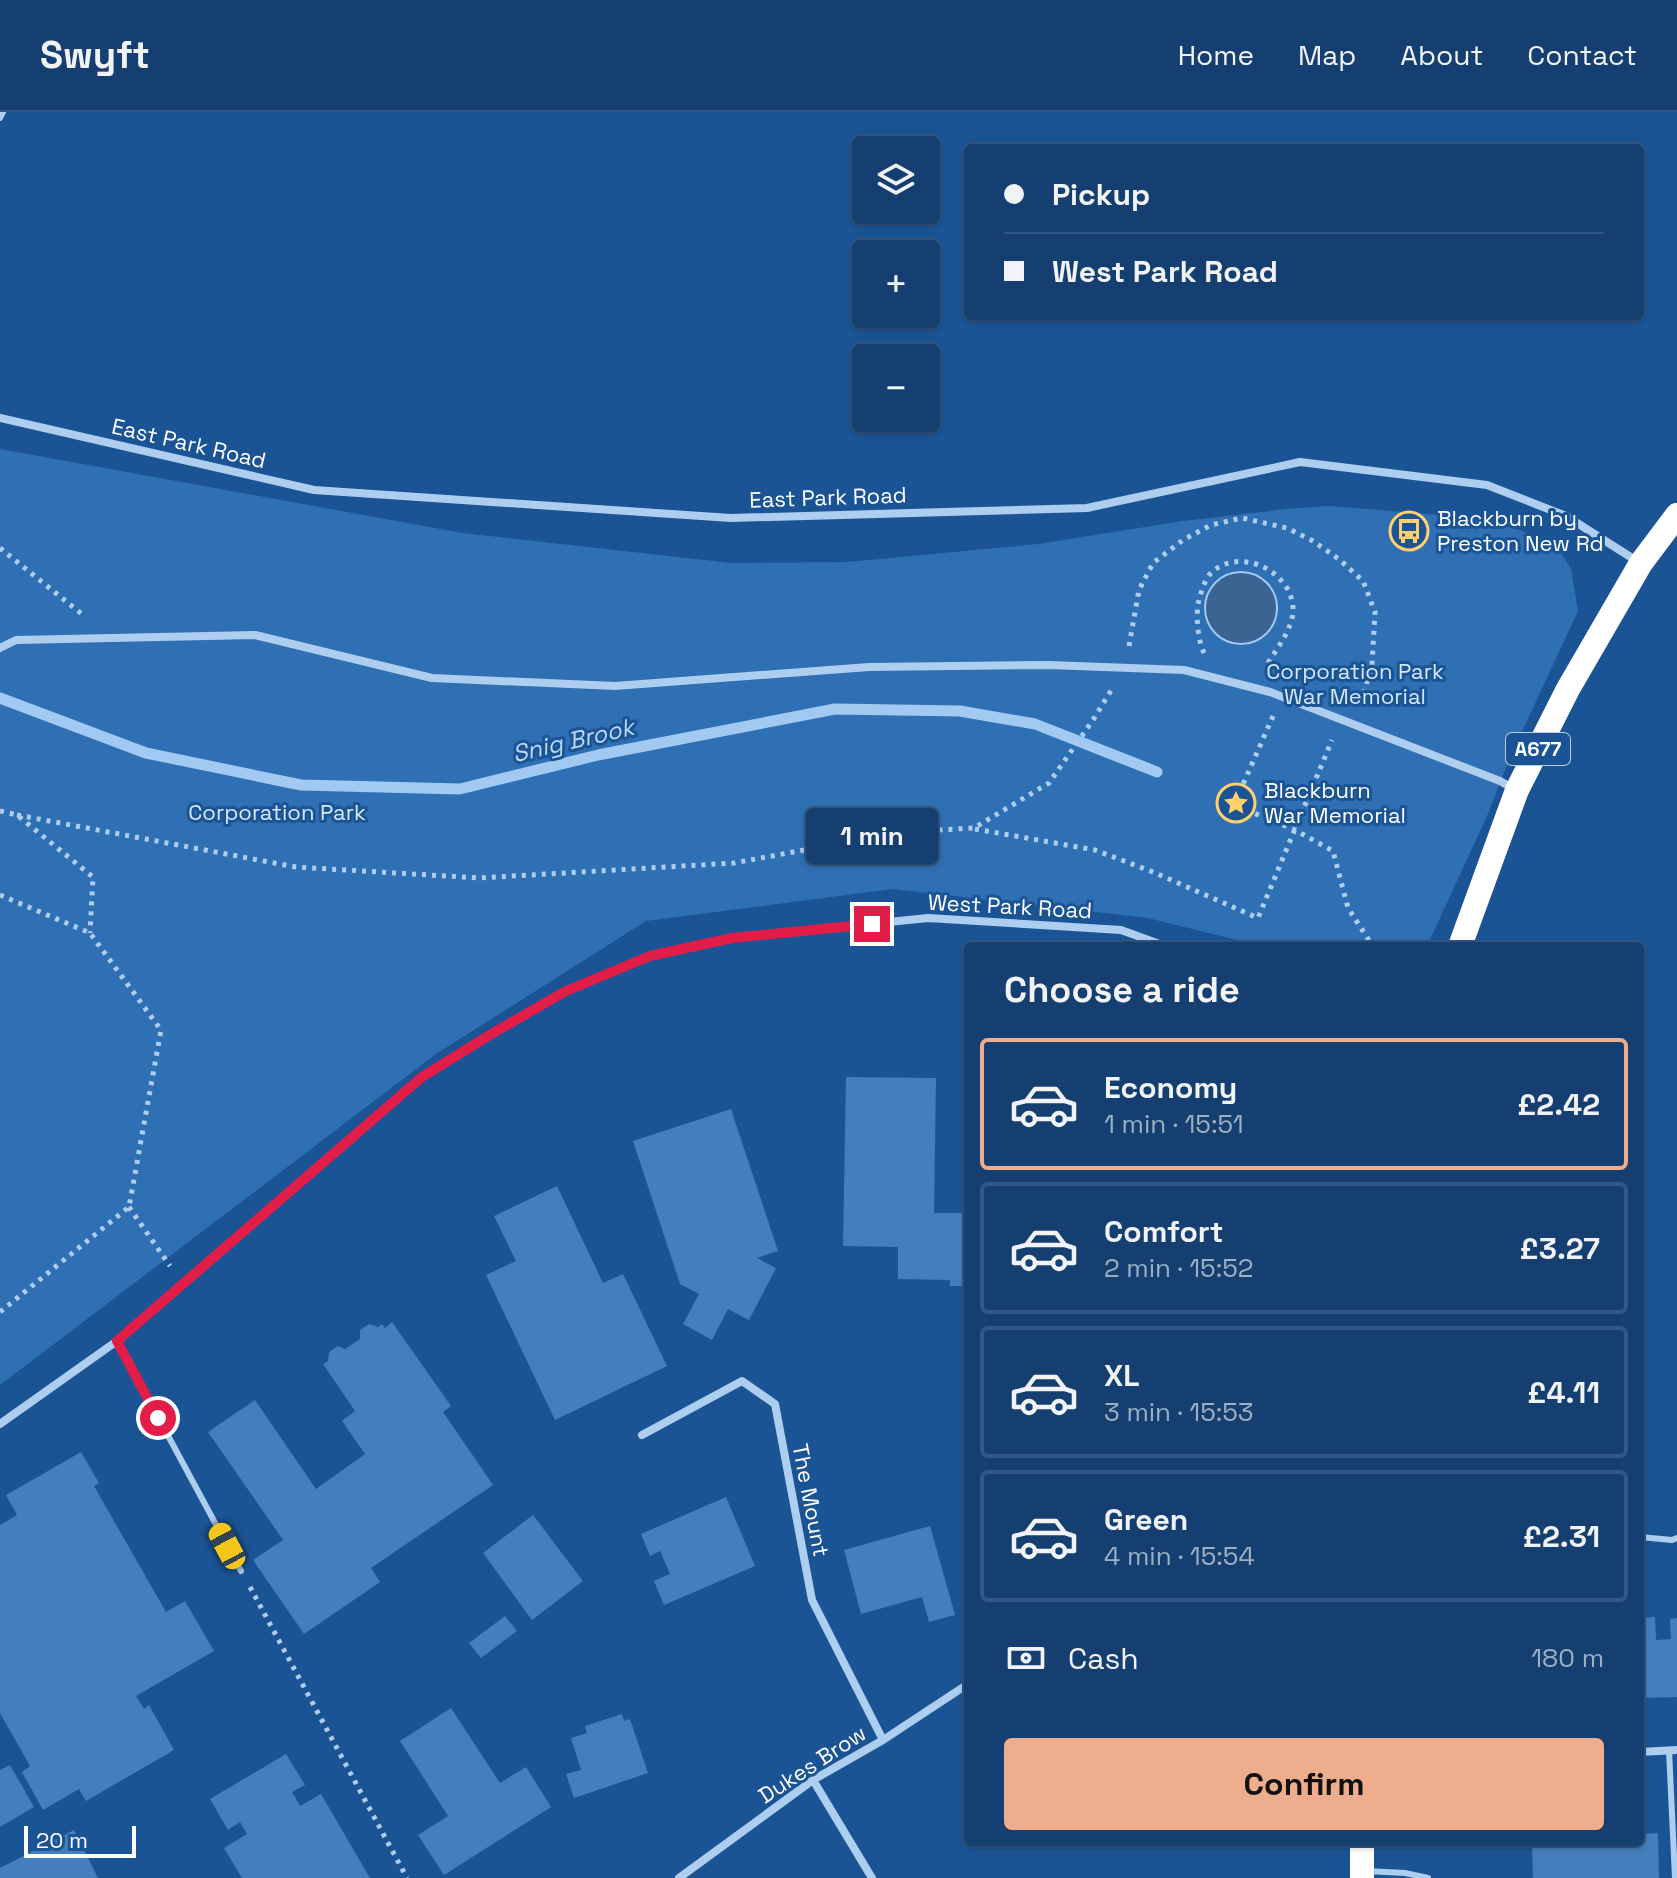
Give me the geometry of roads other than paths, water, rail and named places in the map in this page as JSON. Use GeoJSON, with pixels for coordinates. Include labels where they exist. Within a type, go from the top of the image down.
{"type":"FeatureCollection","features":[{"type":"Feature","properties":{"kind":"highway","name":"A677"},"geometry":{"type":"LineString","coordinates":[[1461,942],[1517,790],[1568,689],[1641,563],[1677,515]]}},
{"type":"Feature","properties":{"kind":"highway"},"geometry":{"type":"LineString","coordinates":[[1362,1846],[1362,1874]]}},
{"type":"Feature","properties":{"kind":"street","name":"East Park Road"},"geometry":{"type":"LineString","coordinates":[[0,418],[314,490],[731,518],[1087,508],[1300,462],[1487,485],[1566,516],[1641,563]]}},
{"type":"Feature","properties":{"kind":"street"},"geometry":{"type":"LineString","coordinates":[[0,648],[16,640],[255,635],[432,678],[615,686],[869,667],[1049,665],[1184,670],[1281,696],[1517,790]]}},
{"type":"Feature","properties":{"kind":"street","name":"West Park Road"},"geometry":{"type":"LineString","coordinates":[[0,1424],[117,1341],[422,1077],[566,991],[650,956],[732,938],[928,918],[1121,930],[1154,942]]}},
{"type":"Feature","properties":{"kind":"street","name":"The Mount"},"geometry":{"type":"LineString","coordinates":[[642,1435],[742,1381],[775,1404],[812,1600],[883,1740]]}},
{"type":"Feature","properties":{"kind":"street","name":"Dukes Brow"},"geometry":{"type":"LineString","coordinates":[[679,1878],[813,1780],[883,1740],[964,1687]]}},
{"type":"Feature","properties":{"kind":"street"},"geometry":{"type":"LineString","coordinates":[[1644,1752],[1673,1750]]}},
{"type":"Feature","properties":{"kind":"street"},"geometry":{"type":"LineString","coordinates":[[813,1780],[872,1878]]}},
{"type":"Feature","properties":{"kind":"lane"},"geometry":{"type":"LineString","coordinates":[[0,118],[3,112]]}},
{"type":"Feature","properties":{"kind":"lane"},"geometry":{"type":"LineString","coordinates":[[117,1341],[241,1571]]}},
{"type":"Feature","properties":{"kind":"lane"},"geometry":{"type":"LineString","coordinates":[[1644,1537],[1677,1538]]}},
{"type":"Feature","properties":{"kind":"lane"},"geometry":{"type":"LineString","coordinates":[[1673,1750],[1675,1878]]}},
{"type":"Feature","properties":{"kind":"lane"},"geometry":{"type":"LineString","coordinates":[[1362,1874],[1405,1873],[1428,1878]]}},
{"type":"Feature","properties":{"kind":"waterway","name":"Snig Brook"},"geometry":{"type":"LineString","coordinates":[[0,698],[146,753],[301,785],[460,789],[598,755],[835,709],[960,711],[1035,724],[1157,772]]}},
{"type":"Feature","properties":{"kind":"place","name":"Blackburn by Preston New Rd"},"geometry":{"type":"Point","coordinates":[1409,531]}},
{"type":"Feature","properties":{"kind":"place","name":"Blackburn War Memorial"},"geometry":{"type":"Point","coordinates":[1236,803]}},
{"type":"Feature","properties":{"kind":"park label","name":"Corporation Park War Memorial"},"geometry":{"type":"Point","coordinates":[1355,684]}},
{"type":"Feature","properties":{"kind":"park label","name":"Corporation Park"},"geometry":{"type":"Point","coordinates":[277,812]}}]}
